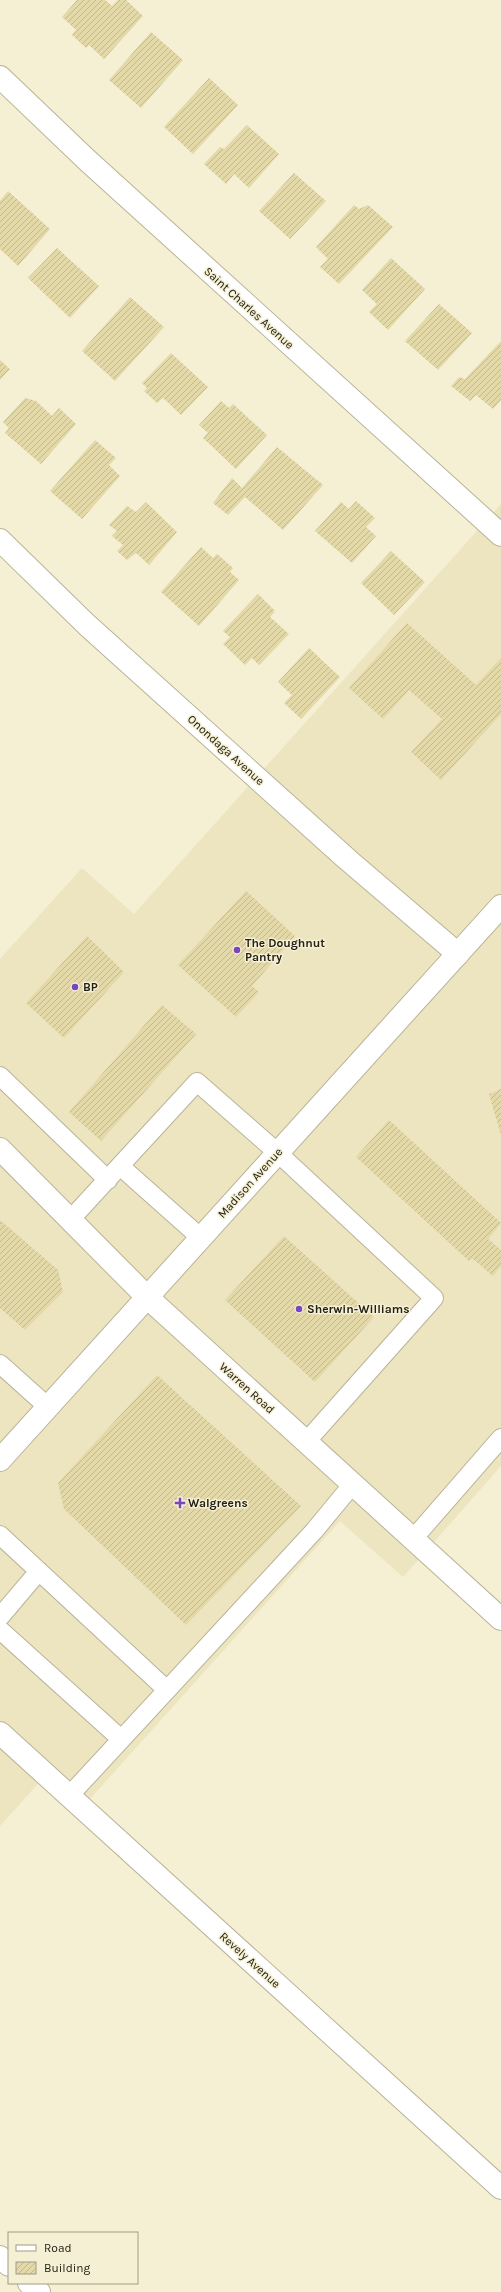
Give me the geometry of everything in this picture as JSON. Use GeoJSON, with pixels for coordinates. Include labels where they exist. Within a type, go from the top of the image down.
{"type":"FeatureCollection","features":[{"type":"Feature","properties":{"kind":"street","name":"Saint Charles Avenue"},"geometry":{"type":"LineString","coordinates":[[0,77],[94,166],[501,535]]}},
{"type":"Feature","properties":{"kind":"street","name":"Onondaga Avenue"},"geometry":{"type":"LineString","coordinates":[[0,540],[88,625],[348,860],[458,954]]}},
{"type":"Feature","properties":{"kind":"street","name":"Madison Avenue"},"geometry":{"type":"LineString","coordinates":[[0,1460],[501,906]]}},
{"type":"Feature","properties":{"kind":"street","name":"Warren Road"},"geometry":{"type":"LineString","coordinates":[[0,1149],[147,1297],[501,1620]]}},
{"type":"Feature","properties":{"kind":"street","name":"Revely Avenue"},"geometry":{"type":"LineString","coordinates":[[0,1733],[501,2188]]}},
{"type":"Feature","properties":{"kind":"street"},"geometry":{"type":"LineString","coordinates":[[0,2257],[8,2264]]}},
{"type":"Feature","properties":{"kind":"street"},"geometry":{"type":"LineString","coordinates":[[30,2284],[39,2292]]}},
{"type":"Feature","properties":{"kind":"lane"},"geometry":{"type":"LineString","coordinates":[[0,1076],[108,1180]]}},
{"type":"Feature","properties":{"kind":"lane"},"geometry":{"type":"LineString","coordinates":[[70,1220],[198,1082],[278,1153],[434,1298],[306,1442]]}},
{"type":"Feature","properties":{"kind":"lane"},"geometry":{"type":"LineString","coordinates":[[120,1166],[201,1238]]}},
{"type":"Feature","properties":{"kind":"lane"},"geometry":{"type":"LineString","coordinates":[[0,1364],[48,1407]]}},
{"type":"Feature","properties":{"kind":"lane"},"geometry":{"type":"LineString","coordinates":[[413,1539],[501,1438]]}},
{"type":"Feature","properties":{"kind":"lane"},"geometry":{"type":"LineString","coordinates":[[69,1796],[314,1531],[352,1484]]}},
{"type":"Feature","properties":{"kind":"lane"},"geometry":{"type":"LineString","coordinates":[[0,1534],[167,1690]]}},
{"type":"Feature","properties":{"kind":"lane"},"geometry":{"type":"LineString","coordinates":[[0,1617],[39,1571]]}},
{"type":"Feature","properties":{"kind":"lane"},"geometry":{"type":"LineString","coordinates":[[0,1630],[122,1739]]}},
{"type":"Feature","properties":{"kind":"shaded area"},"geometry":{"type":"Polygon","coordinates":[[[501,504],[501,1466],[403,1577],[340,1521],[89,1800],[52,1768],[0,1826],[0,959],[82,868],[134,914],[501,504]]]}},
{"type":"Feature","properties":{"kind":"building"},"geometry":{"type":"Polygon","coordinates":[[[77,0],[105,0],[112,6],[118,0],[126,0],[143,16],[104,59],[89,45],[86,48],[72,35],[76,30],[62,17],[77,0]]]}},
{"type":"Feature","properties":{"kind":"building"},"geometry":{"type":"Polygon","coordinates":[[[151,32],[183,60],[141,108],[109,80],[151,32]]]}},
{"type":"Feature","properties":{"kind":"building"},"geometry":{"type":"Polygon","coordinates":[[[209,78],[238,105],[193,154],[164,127],[209,78]]]}},
{"type":"Feature","properties":{"kind":"building"},"geometry":{"type":"Polygon","coordinates":[[[247,125],[279,154],[249,188],[234,174],[226,184],[204,164],[220,147],[224,149],[247,125]]]}},
{"type":"Feature","properties":{"kind":"building"},"geometry":{"type":"Polygon","coordinates":[[[294,173],[326,201],[290,239],[259,211],[294,173]]]}},
{"type":"Feature","properties":{"kind":"building"},"geometry":{"type":"Polygon","coordinates":[[[8,191],[50,229],[18,266],[0,249],[0,201],[8,191]]]}},
{"type":"Feature","properties":{"kind":"building"},"geometry":{"type":"Polygon","coordinates":[[[354,205],[359,209],[368,205],[393,227],[339,284],[320,267],[328,259],[316,247],[354,205]]]}},
{"type":"Feature","properties":{"kind":"building"},"geometry":{"type":"Polygon","coordinates":[[[57,248],[99,286],[70,318],[28,278],[57,248]]]}},
{"type":"Feature","properties":{"kind":"building"},"geometry":{"type":"Polygon","coordinates":[[[391,258],[425,289],[388,330],[369,312],[377,304],[362,290],[391,258]]]}},
{"type":"Feature","properties":{"kind":"building"},"geometry":{"type":"Polygon","coordinates":[[[130,297],[164,327],[115,381],[82,351],[130,297]]]}},
{"type":"Feature","properties":{"kind":"building"},"geometry":{"type":"Polygon","coordinates":[[[439,304],[472,333],[438,370],[405,341],[439,304]]]}},
{"type":"Feature","properties":{"kind":"building"},"geometry":{"type":"Polygon","coordinates":[[[501,341],[501,400],[493,409],[476,395],[470,401],[451,386],[459,377],[465,379],[501,341]]]}},
{"type":"Feature","properties":{"kind":"building"},"geometry":{"type":"Polygon","coordinates":[[[171,353],[208,387],[181,415],[163,398],[157,403],[144,391],[147,388],[142,383],[171,353]]]}},
{"type":"Feature","properties":{"kind":"building"},"geometry":{"type":"Polygon","coordinates":[[[0,360],[10,369],[0,380],[0,360]]]}},
{"type":"Feature","properties":{"kind":"building"},"geometry":{"type":"Polygon","coordinates":[[[25,398],[36,401],[52,416],[59,408],[76,424],[41,464],[5,433],[9,428],[3,422],[25,398]]]}},
{"type":"Feature","properties":{"kind":"building"},"geometry":{"type":"Polygon","coordinates":[[[221,401],[229,408],[233,404],[267,435],[236,469],[203,438],[208,433],[199,425],[221,401]]]}},
{"type":"Feature","properties":{"kind":"building"},"geometry":{"type":"Polygon","coordinates":[[[95,440],[116,458],[109,465],[120,476],[82,519],[50,491],[95,440]]]}},
{"type":"Feature","properties":{"kind":"building"},"geometry":{"type":"Polygon","coordinates":[[[277,447],[323,485],[283,530],[245,497],[228,515],[213,503],[232,478],[242,488],[277,447]]]}},
{"type":"Feature","properties":{"kind":"building"},"geometry":{"type":"Polygon","coordinates":[[[356,501],[375,518],[366,527],[376,536],[352,563],[315,531],[341,502],[349,509],[356,501]]]}},
{"type":"Feature","properties":{"kind":"building"},"geometry":{"type":"Polygon","coordinates":[[[146,502],[177,532],[149,565],[136,553],[127,560],[117,551],[123,545],[112,536],[117,531],[109,525],[127,506],[136,512],[146,502]]]}},
{"type":"Feature","properties":{"kind":"building"},"geometry":{"type":"Polygon","coordinates":[[[201,547],[213,558],[217,554],[233,568],[230,572],[239,580],[199,626],[161,592],[201,547]]]}},
{"type":"Feature","properties":{"kind":"building"},"geometry":{"type":"Polygon","coordinates":[[[391,551],[425,582],[394,615],[361,583],[391,551]]]}},
{"type":"Feature","properties":{"kind":"building"},"geometry":{"type":"Polygon","coordinates":[[[258,594],[275,611],[270,617],[289,634],[259,665],[252,658],[245,665],[223,644],[230,637],[223,631],[258,594]]]}},
{"type":"Feature","properties":{"kind":"building"},"geometry":{"type":"Polygon","coordinates":[[[407,623],[476,685],[501,658],[501,714],[441,780],[411,752],[442,719],[409,690],[383,719],[349,688],[407,623]]]}},
{"type":"Feature","properties":{"kind":"building"},"geometry":{"type":"Polygon","coordinates":[[[309,648],[340,677],[301,719],[284,703],[292,695],[278,682],[309,648]]]}},
{"type":"Feature","properties":{"kind":"building","name":"The Doughnut Pantry"},"geometry":{"type":"Polygon","coordinates":[[[246,891],[295,936],[252,986],[259,992],[236,1017],[178,965],[246,891]]]}},
{"type":"Feature","properties":{"kind":"building","name":"BP"},"geometry":{"type":"Polygon","coordinates":[[[87,936],[124,972],[64,1038],[26,1003],[87,936]]]}},
{"type":"Feature","properties":{"kind":"building"},"geometry":{"type":"Polygon","coordinates":[[[162,1005],[196,1034],[101,1141],[69,1112],[162,1005]]]}},
{"type":"Feature","properties":{"kind":"building"},"geometry":{"type":"Polygon","coordinates":[[[501,1089],[501,1135],[489,1094],[501,1089]]]}},
{"type":"Feature","properties":{"kind":"building"},"geometry":{"type":"Polygon","coordinates":[[[389,1120],[501,1223],[488,1239],[501,1250],[501,1266],[493,1276],[472,1258],[469,1261],[356,1157],[389,1120]]]}},
{"type":"Feature","properties":{"kind":"building"},"geometry":{"type":"Polygon","coordinates":[[[0,1220],[58,1270],[63,1292],[25,1330],[0,1308],[0,1220]]]}},
{"type":"Feature","properties":{"kind":"building","name":"Sherwin-Williams"},"geometry":{"type":"Polygon","coordinates":[[[284,1236],[374,1317],[315,1382],[225,1300],[284,1236]]]}},
{"type":"Feature","properties":{"kind":"building","name":"Walgreens"},"geometry":{"type":"Polygon","coordinates":[[[157,1375],[301,1506],[186,1625],[64,1509],[58,1483],[157,1375]]]}},
{"type":"Feature","properties":{"kind":"place","name":"The Doughnut Pantry"},"geometry":{"type":"Point","coordinates":[237,950]}},
{"type":"Feature","properties":{"kind":"place","name":"BP"},"geometry":{"type":"Point","coordinates":[75,987]}},
{"type":"Feature","properties":{"kind":"place","name":"Sherwin-Williams"},"geometry":{"type":"Point","coordinates":[299,1309]}},
{"type":"Feature","properties":{"kind":"place","name":"Walgreens"},"geometry":{"type":"Point","coordinates":[180,1503]}}]}
